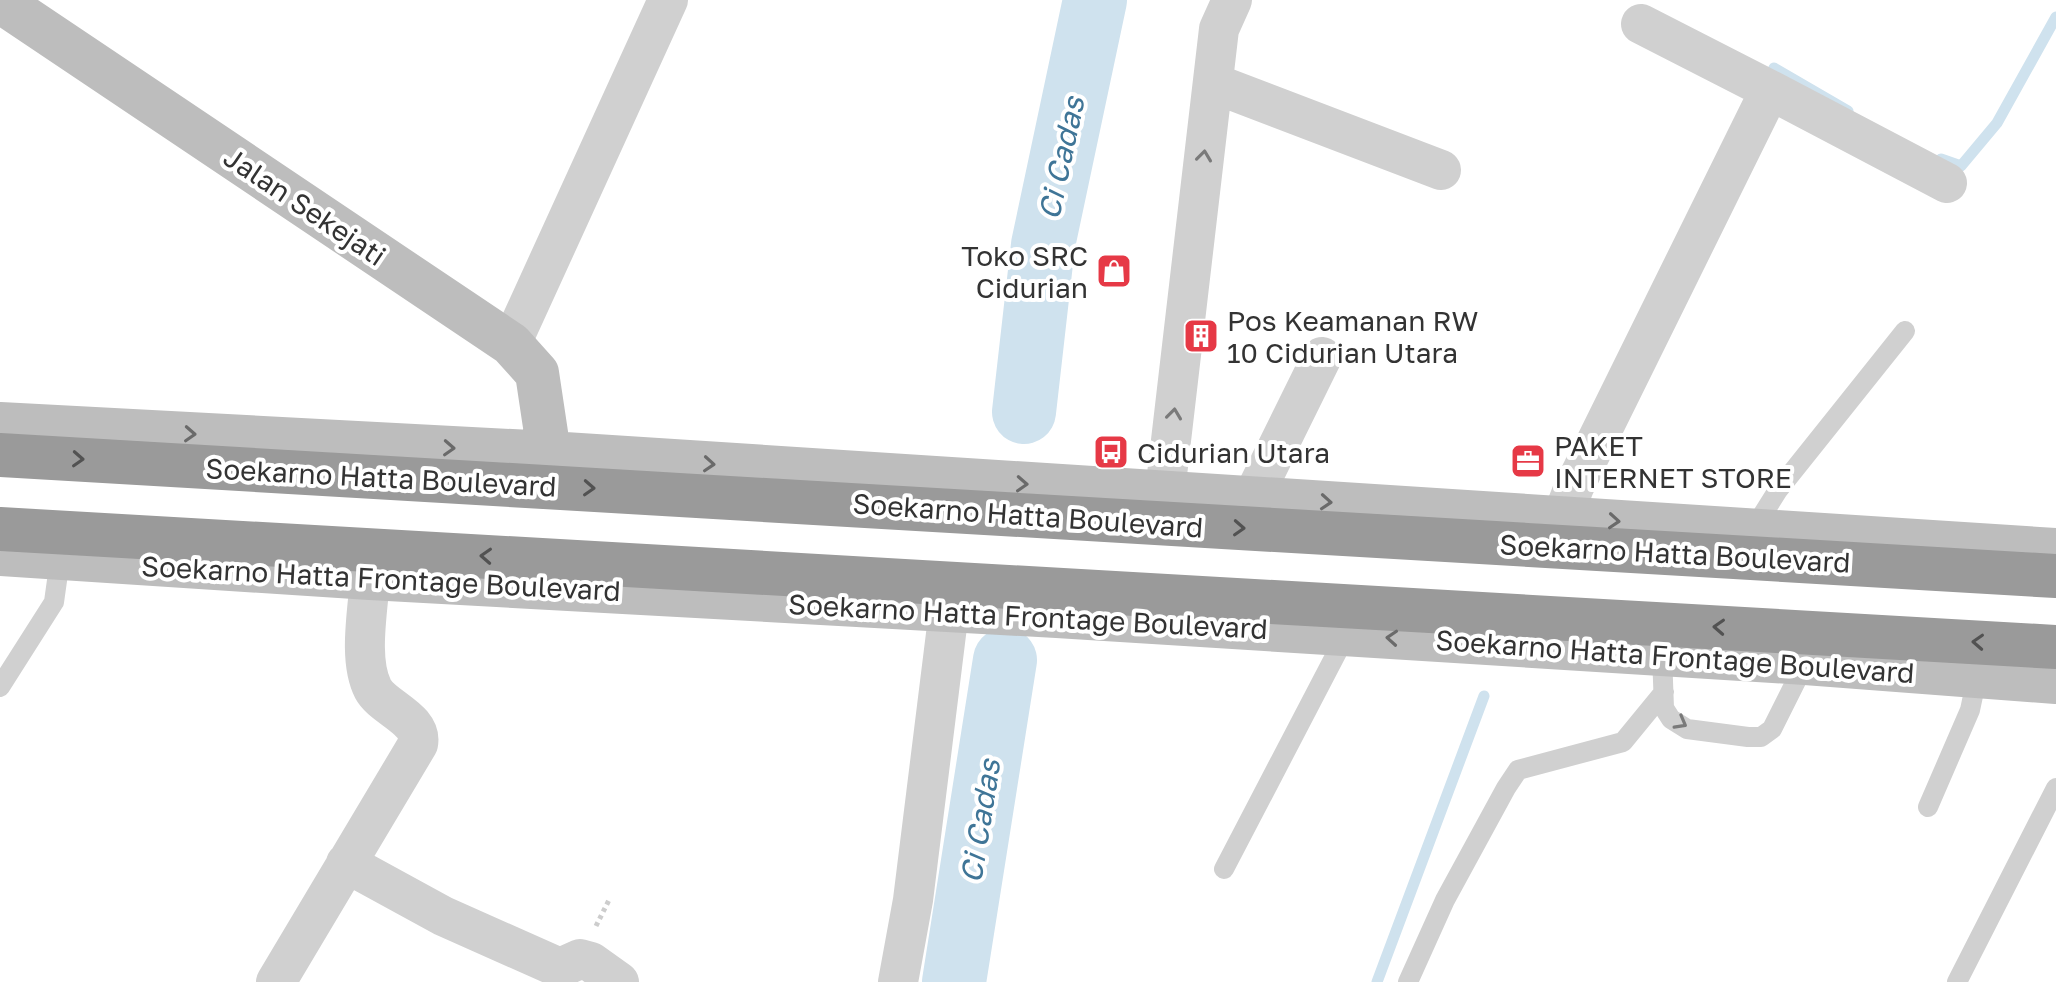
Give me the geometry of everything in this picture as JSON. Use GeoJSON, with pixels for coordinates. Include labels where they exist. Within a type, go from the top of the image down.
{"type":"FeatureCollection","features":[{"type":"Feature","properties":{"kind":"highway","name":"Soekarno Hatta Boulevard"},"geometry":{"type":"LineString","coordinates":[[0,455],[964,495],[2056,576]]}},
{"type":"Feature","properties":{"kind":"highway"},"geometry":{"type":"LineString","coordinates":[[0,529],[957,602],[1057,603],[2056,647]]}},
{"type":"Feature","properties":{"kind":"main road","name":"Jalan Sekejati"},"geometry":{"type":"LineString","coordinates":[[0,1],[511,344],[537,373],[549,453]]}},
{"type":"Feature","properties":{"kind":"main road"},"geometry":{"type":"LineString","coordinates":[[0,424],[549,453],[964,495]]}},
{"type":"Feature","properties":{"kind":"main road"},"geometry":{"type":"LineString","coordinates":[[1079,502],[1165,492],[2056,550]]}},
{"type":"Feature","properties":{"kind":"main road","name":"Soekarno Hatta Frontage Boulevard"},"geometry":{"type":"LineString","coordinates":[[0,554],[370,578],[957,602]]}},
{"type":"Feature","properties":{"kind":"main road","name":"Soekarno Hatta Frontage Boulevard"},"geometry":{"type":"LineString","coordinates":[[1057,603],[1663,673],[1805,663],[2056,682]]}},
{"type":"Feature","properties":{"kind":"street"},"geometry":{"type":"LineString","coordinates":[[511,344],[668,0]]}},
{"type":"Feature","properties":{"kind":"street"},"geometry":{"type":"LineString","coordinates":[[1165,492],[1219,29],[1232,0]]}},
{"type":"Feature","properties":{"kind":"street"},"geometry":{"type":"LineString","coordinates":[[1641,24],[1947,183]]}},
{"type":"Feature","properties":{"kind":"street"},"geometry":{"type":"LineString","coordinates":[[1213,83],[1441,170]]}},
{"type":"Feature","properties":{"kind":"street"},"geometry":{"type":"LineString","coordinates":[[1562,518],[1574,487],[1770,90]]}},
{"type":"Feature","properties":{"kind":"street"},"geometry":{"type":"LineString","coordinates":[[1253,497],[1322,357]]}},
{"type":"Feature","properties":{"kind":"street"},"geometry":{"type":"LineString","coordinates":[[276,982],[418,744],[419,737],[414,726],[374,692],[370,680],[365,654],[370,578]]}},
{"type":"Feature","properties":{"kind":"street"},"geometry":{"type":"LineString","coordinates":[[898,982],[957,602]]}},
{"type":"Feature","properties":{"kind":"street"},"geometry":{"type":"LineString","coordinates":[[346,863],[443,916],[560,968],[580,959],[591,962],[619,982]]}},
{"type":"Feature","properties":{"kind":"lane"},"geometry":{"type":"LineString","coordinates":[[1753,530],[1778,490],[1905,331]]}},
{"type":"Feature","properties":{"kind":"lane"},"geometry":{"type":"LineString","coordinates":[[0,687],[54,602],[60,559]]}},
{"type":"Feature","properties":{"kind":"lane"},"geometry":{"type":"LineString","coordinates":[[1224,869],[1346,635]]}},
{"type":"Feature","properties":{"kind":"lane"},"geometry":{"type":"LineString","coordinates":[[1663,673],[1664,708],[1671,719],[1687,729],[1761,737],[1772,729],[1779,718],[1805,663]]}},
{"type":"Feature","properties":{"kind":"lane"},"geometry":{"type":"LineString","coordinates":[[1408,982],[1445,900],[1518,770],[1623,742],[1663,673]]}},
{"type":"Feature","properties":{"kind":"lane"},"geometry":{"type":"LineString","coordinates":[[1928,807],[1970,710],[1977,677]]}},
{"type":"Feature","properties":{"kind":"lane"},"geometry":{"type":"LineString","coordinates":[[1957,982],[2050,813],[2056,788]]}},
{"type":"Feature","properties":{"kind":"waterway","name":"Ci Cadas"},"geometry":{"type":"LineString","coordinates":[[1024,412],[1043,245],[1095,0]]}},
{"type":"Feature","properties":{"kind":"waterway"},"geometry":{"type":"LineString","coordinates":[[1941,159],[1961,166],[1997,123],[2056,17]]}},
{"type":"Feature","properties":{"kind":"waterway"},"geometry":{"type":"LineString","coordinates":[[1768,80],[1774,68],[1848,111]]}},
{"type":"Feature","properties":{"kind":"waterway","name":"Ci Cadas"},"geometry":{"type":"LineString","coordinates":[[954,982],[1005,660]]}},
{"type":"Feature","properties":{"kind":"waterway"},"geometry":{"type":"LineString","coordinates":[[1377,982],[1484,696]]}},
{"type":"Feature","properties":{"kind":"place","name":"Toko SRC Cidurian"},"geometry":{"type":"Point","coordinates":[1114,271]}},
{"type":"Feature","properties":{"kind":"place","name":"Pos Keamanan RW 10 Cidurian Utara"},"geometry":{"type":"Point","coordinates":[1201,336]}},
{"type":"Feature","properties":{"kind":"place","name":"Cidurian Utara"},"geometry":{"type":"Point","coordinates":[1111,452]}},
{"type":"Feature","properties":{"kind":"place","name":"PAKET INTERNET STORE"},"geometry":{"type":"Point","coordinates":[1528,461]}}]}
